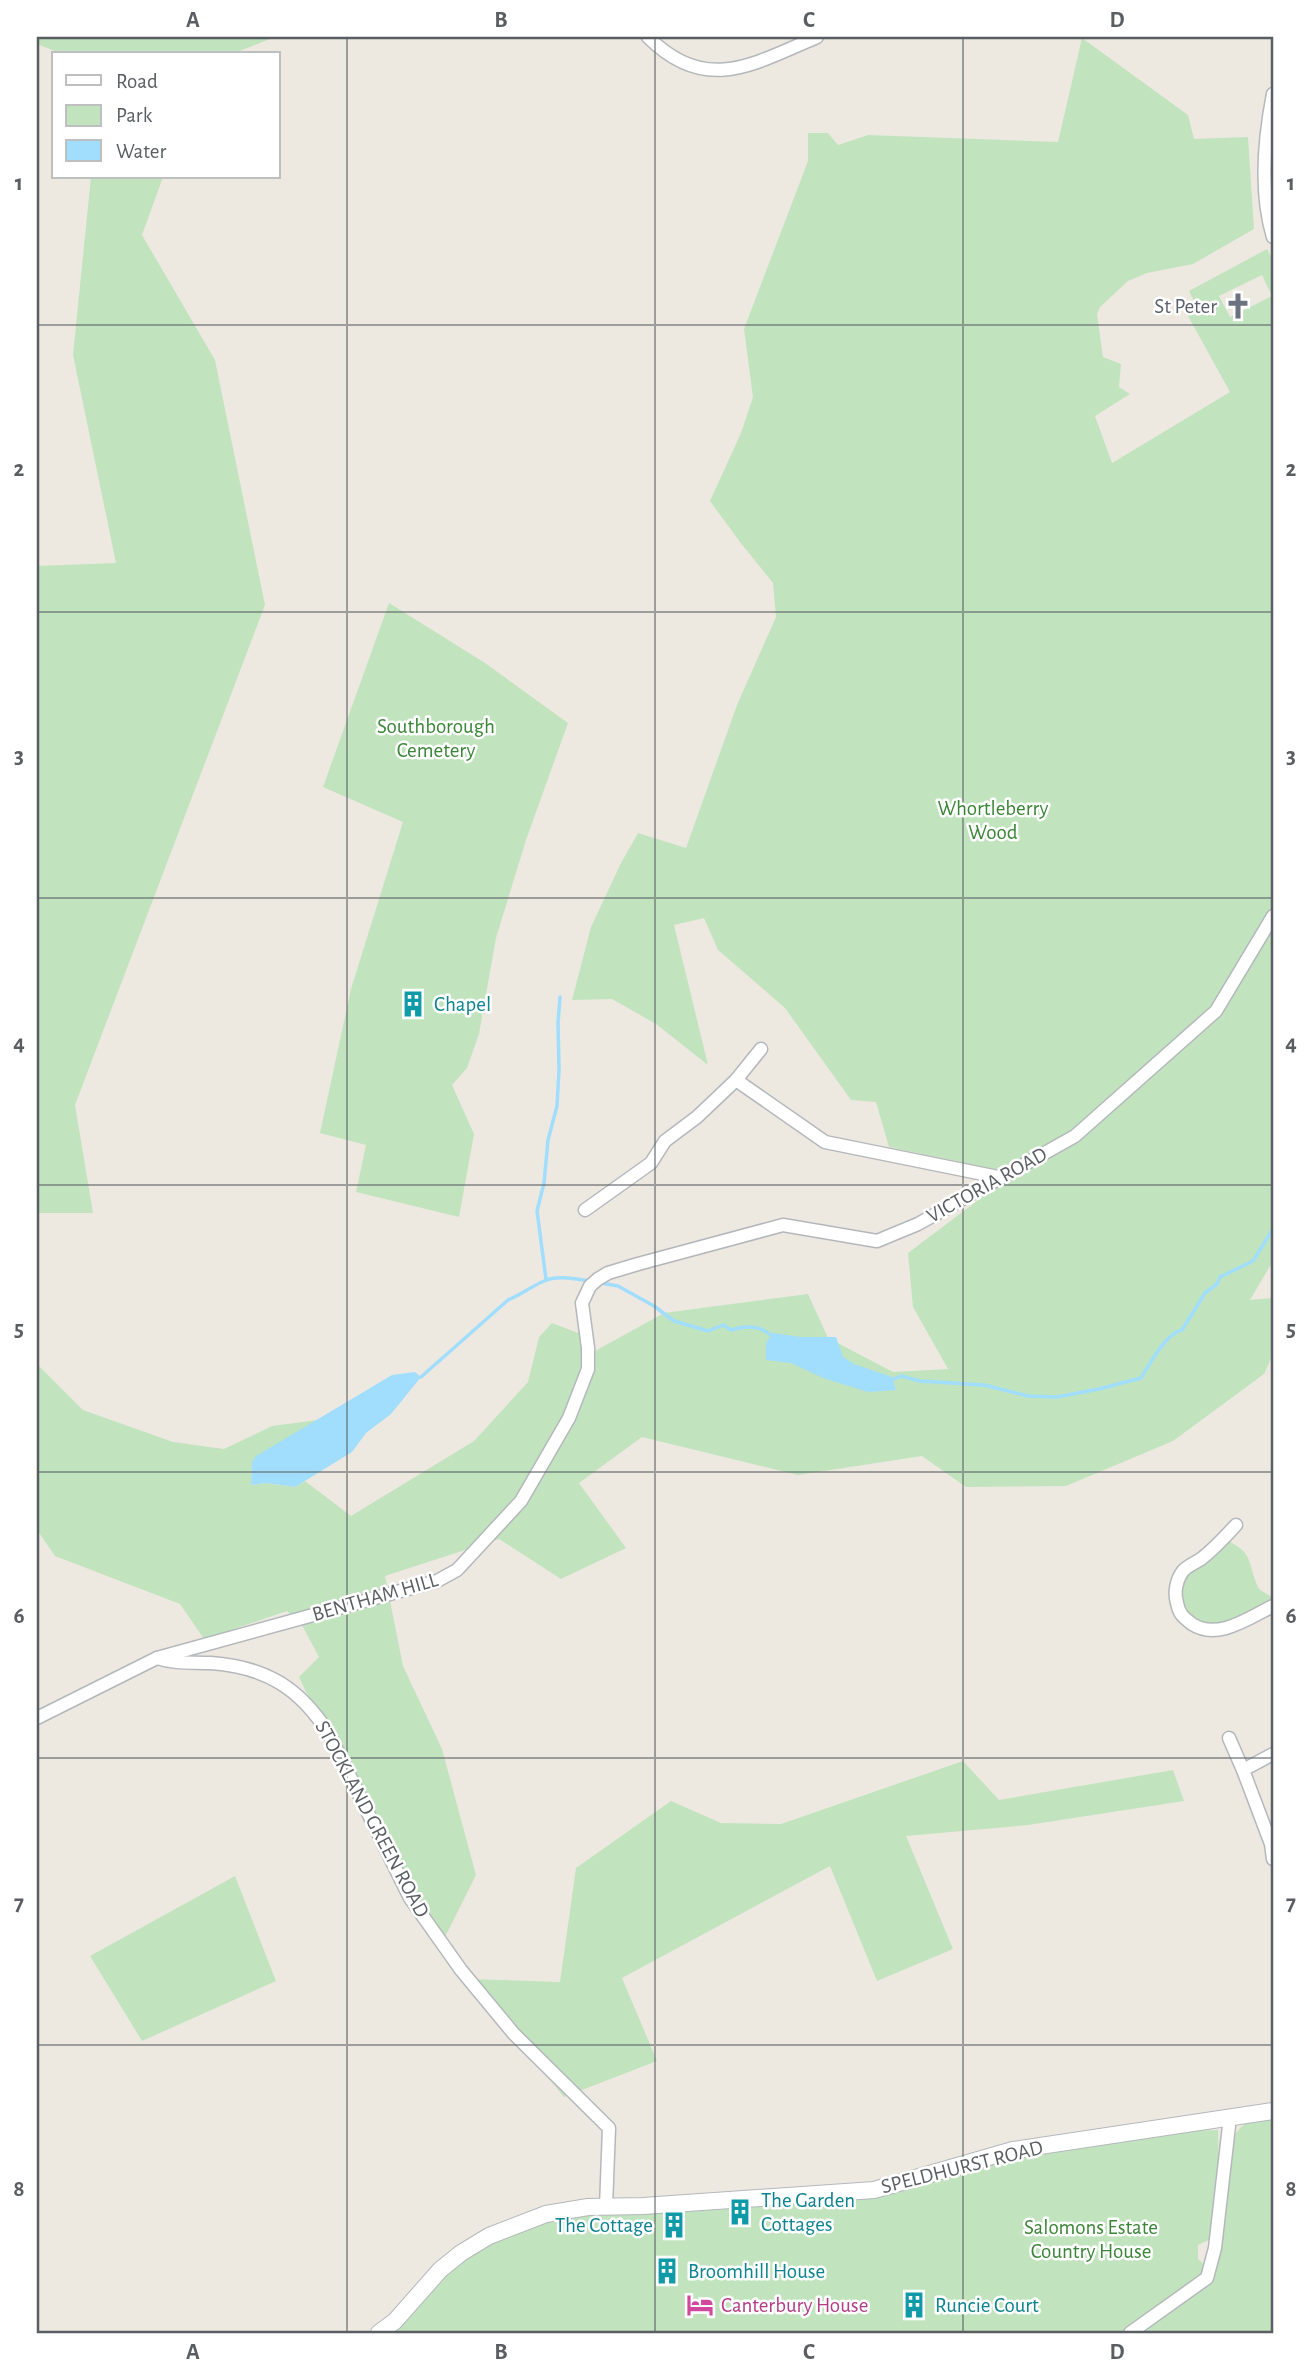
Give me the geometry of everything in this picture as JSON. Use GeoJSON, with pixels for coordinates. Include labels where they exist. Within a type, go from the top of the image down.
{"type":"FeatureCollection","features":[{"type":"Feature","properties":{"kind":"street"},"geometry":{"type":"LineString","coordinates":[[648,37],[670,57],[691,67],[726,70],[760,61],[817,37]]}},
{"type":"Feature","properties":{"kind":"street"},"geometry":{"type":"LineString","coordinates":[[1273,94],[1266,129],[1265,190],[1273,237]]}},
{"type":"Feature","properties":{"kind":"street","name":"VICTORIA ROAD"},"geometry":{"type":"LineString","coordinates":[[608,1273],[783,1225],[877,1241],[918,1224],[1075,1136],[1216,1011],[1273,916]]}},
{"type":"Feature","properties":{"kind":"street"},"geometry":{"type":"LineString","coordinates":[[585,1210],[650,1163],[665,1141],[697,1117],[736,1080],[761,1049]]}},
{"type":"Feature","properties":{"kind":"street"},"geometry":{"type":"LineString","coordinates":[[736,1080],[825,1142],[998,1177]]}},
{"type":"Feature","properties":{"kind":"street","name":"BENTHAM HILL"},"geometry":{"type":"LineString","coordinates":[[157,1658],[437,1581],[457,1570],[521,1501],[569,1418],[588,1369],[588,1348],[582,1312],[585,1293],[594,1282],[608,1273]]}},
{"type":"Feature","properties":{"kind":"street"},"geometry":{"type":"LineString","coordinates":[[1236,1525],[1224,1539],[1184,1570],[1177,1584],[1176,1598],[1180,1615],[1195,1626],[1208,1630],[1227,1628],[1273,1606]]}},
{"type":"Feature","properties":{"kind":"street"},"geometry":{"type":"LineString","coordinates":[[37,1718],[157,1658]]}},
{"type":"Feature","properties":{"kind":"street","name":"STOCKLAND GREEN ROAD"},"geometry":{"type":"LineString","coordinates":[[157,1658],[172,1663],[237,1666],[256,1672],[295,1693],[315,1712],[329,1734],[410,1898],[461,1970],[514,2034],[609,2128],[607,2207]]}},
{"type":"Feature","properties":{"kind":"street"},"geometry":{"type":"LineString","coordinates":[[1229,1738],[1270,1844],[1273,1859]]}},
{"type":"Feature","properties":{"kind":"street"},"geometry":{"type":"LineString","coordinates":[[1243,1770],[1273,1754]]}},
{"type":"Feature","properties":{"kind":"street","name":"SPELDHURST ROAD"},"geometry":{"type":"LineString","coordinates":[[379,2333],[395,2321],[440,2270],[461,2253],[489,2236],[546,2214],[588,2207],[874,2190],[1013,2150],[1273,2111]]}},
{"type":"Feature","properties":{"kind":"street"},"geometry":{"type":"LineString","coordinates":[[1130,2333],[1207,2278],[1215,2248],[1230,2117]]}},
{"type":"Feature","properties":{"kind":"green space"},"geometry":{"type":"Polygon","coordinates":[[[37,37],[275,37],[237,52],[57,52],[37,44],[37,37]]]}},
{"type":"Feature","properties":{"kind":"green space","name":"Whortleberry Wood"},"geometry":{"type":"Polygon","coordinates":[[[1082,38],[1188,115],[1194,139],[1248,137],[1254,229],[1193,264],[1147,273],[1128,281],[1100,307],[1097,314],[1103,357],[1121,364],[1119,387],[1130,394],[1095,416],[1112,463],[1230,392],[1188,316],[1198,309],[1189,291],[1267,249],[1273,260],[1273,1261],[1250,1300],[1273,1298],[1273,1354],[1264,1374],[1173,1441],[1066,1486],[966,1487],[922,1456],[798,1475],[642,1437],[579,1483],[626,1548],[561,1579],[499,1539],[385,1576],[403,1666],[442,1749],[476,1875],[444,1939],[373,1829],[347,1754],[306,1692],[299,1677],[319,1657],[303,1627],[287,1611],[204,1639],[180,1604],[55,1556],[37,1530],[37,1364],[83,1410],[173,1442],[224,1449],[272,1426],[318,1420],[252,1463],[251,1485],[267,1483],[295,1487],[305,1481],[351,1516],[474,1441],[528,1382],[539,1337],[552,1323],[586,1336],[595,1351],[664,1313],[808,1294],[828,1338],[893,1372],[948,1369],[913,1307],[908,1253],[1014,1173],[889,1147],[876,1102],[851,1100],[785,1008],[718,950],[704,918],[674,925],[708,1065],[656,1024],[612,999],[572,1000],[591,927],[638,833],[686,848],[737,705],[776,617],[773,583],[710,501],[741,433],[753,397],[744,329],[808,161],[808,133],[828,133],[838,145],[868,135],[1058,142],[1082,38]],[[1262,275],[1219,296],[1230,317],[1272,296],[1262,275]]]}},
{"type":"Feature","properties":{"kind":"green space"},"geometry":{"type":"Polygon","coordinates":[[[91,178],[163,178],[142,235],[215,360],[265,605],[75,1105],[93,1213],[37,1213],[37,566],[116,563],[73,355],[91,178]]]}},
{"type":"Feature","properties":{"kind":"green space","name":"Southborough Cemetery"},"geometry":{"type":"Polygon","coordinates":[[[389,603],[485,663],[568,723],[526,840],[496,938],[479,1034],[467,1068],[452,1085],[474,1134],[459,1217],[356,1192],[366,1145],[320,1133],[351,989],[403,822],[323,787],[389,603]]]}},
{"type":"Feature","properties":{"kind":"green space"},"geometry":{"type":"Polygon","coordinates":[[[1224,1539],[1246,1554],[1259,1589],[1273,1598],[1273,1606],[1208,1630],[1180,1615],[1177,1584],[1224,1539]]]}},
{"type":"Feature","properties":{"kind":"green space"},"geometry":{"type":"Polygon","coordinates":[[[963,1761],[999,1800],[1173,1770],[1184,1801],[1028,1825],[906,1836],[953,1949],[877,1981],[830,1866],[622,1978],[657,2061],[564,2097],[468,1979],[560,1982],[576,1868],[671,1801],[721,1823],[781,1824],[963,1761]]]}},
{"type":"Feature","properties":{"kind":"green space"},"geometry":{"type":"Polygon","coordinates":[[[235,1876],[276,1981],[142,2041],[90,1956],[235,1876]]]}},
{"type":"Feature","properties":{"kind":"green space"},"geometry":{"type":"Polygon","coordinates":[[[1273,2116],[1273,2333],[1130,2333],[1210,2280],[1233,2138],[1241,2127],[1250,2121],[1273,2116]]]}},
{"type":"Feature","properties":{"kind":"green space","name":"Salomons Estate Country House"},"geometry":{"type":"Polygon","coordinates":[[[1218,2130],[1219,2180],[1211,2239],[1198,2245],[1198,2259],[1205,2265],[1201,2279],[1119,2333],[387,2333],[436,2282],[481,2248],[532,2225],[582,2214],[843,2198],[997,2161],[1160,2132],[1218,2130]]]}},
{"type":"Feature","properties":{"kind":"water"},"geometry":{"type":"Polygon","coordinates":[[[773,1333],[801,1337],[836,1337],[843,1357],[854,1364],[892,1377],[896,1390],[868,1392],[823,1378],[791,1363],[766,1360],[766,1343],[773,1333]]]}},
{"type":"Feature","properties":{"kind":"water"},"geometry":{"type":"Polygon","coordinates":[[[415,1372],[421,1377],[391,1414],[366,1433],[352,1452],[295,1487],[267,1483],[251,1485],[252,1462],[256,1456],[392,1375],[415,1372]]]}},
{"type":"Feature","properties":{"kind":"waterway"},"geometry":{"type":"LineString","coordinates":[[546,1279],[537,1211],[544,1183],[548,1140],[557,1106],[560,997]]}},
{"type":"Feature","properties":{"kind":"waterway"},"geometry":{"type":"LineString","coordinates":[[889,1381],[901,1376],[920,1381],[984,1385],[1028,1396],[1057,1397],[1141,1378],[1164,1343],[1182,1330],[1205,1293],[1217,1284],[1220,1277],[1253,1261],[1273,1229]]}},
{"type":"Feature","properties":{"kind":"waterway"},"geometry":{"type":"LineString","coordinates":[[421,1377],[508,1300],[549,1279],[590,1281]]}},
{"type":"Feature","properties":{"kind":"waterway"},"geometry":{"type":"LineString","coordinates":[[601,1283],[618,1286],[654,1306],[674,1321],[708,1331],[723,1325],[731,1330],[754,1327],[774,1338]]}},
{"type":"Feature","properties":{"kind":"place","name":"St Peter"},"geometry":{"type":"Point","coordinates":[1238,306]}},
{"type":"Feature","properties":{"kind":"place","name":"Chapel"},"geometry":{"type":"Point","coordinates":[413,1004]}},
{"type":"Feature","properties":{"kind":"place","name":"The Garden Cottages"},"geometry":{"type":"Point","coordinates":[740,2212]}},
{"type":"Feature","properties":{"kind":"place","name":"The Cottage"},"geometry":{"type":"Point","coordinates":[674,2225]}},
{"type":"Feature","properties":{"kind":"place","name":"Broomhill House"},"geometry":{"type":"Point","coordinates":[667,2271]}},
{"type":"Feature","properties":{"kind":"place","name":"Canterbury House"},"geometry":{"type":"Point","coordinates":[700,2305]}},
{"type":"Feature","properties":{"kind":"place","name":"Runcie Court"},"geometry":{"type":"Point","coordinates":[914,2305]}}]}
